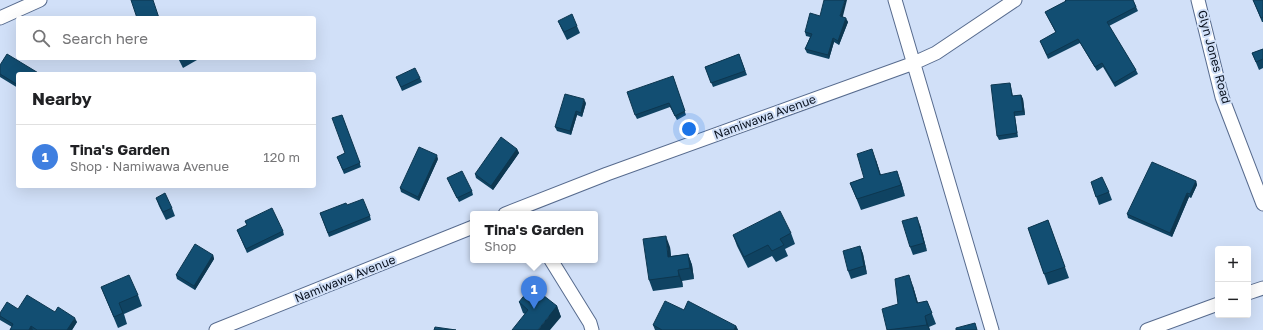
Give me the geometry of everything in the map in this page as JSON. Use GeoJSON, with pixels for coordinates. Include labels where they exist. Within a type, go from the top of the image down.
{"type":"FeatureCollection","features":[{"type":"Feature","properties":{"kind":"street"},"geometry":{"type":"LineString","coordinates":[[0,18],[40,0]]}},
{"type":"Feature","properties":{"kind":"street"},"geometry":{"type":"LineString","coordinates":[[895,0],[992,330]]}},
{"type":"Feature","properties":{"kind":"street","name":"Namiwawa Avenue"},"geometry":{"type":"LineString","coordinates":[[520,211],[607,174],[914,63],[936,52],[1015,0]]}},
{"type":"Feature","properties":{"kind":"street","name":"Glyn Jones Road"},"geometry":{"type":"LineString","coordinates":[[1198,0],[1222,97],[1263,204]]}},
{"type":"Feature","properties":{"kind":"street","name":"Namiwawa Avenue"},"geometry":{"type":"LineString","coordinates":[[216,330],[234,327],[470,228]]}},
{"type":"Feature","properties":{"kind":"street"},"geometry":{"type":"LineString","coordinates":[[553,263],[590,323],[592,330]]}},
{"type":"Feature","properties":{"kind":"street"},"geometry":{"type":"LineString","coordinates":[[1251,293],[1263,288]]}},
{"type":"Feature","properties":{"kind":"street"},"geometry":{"type":"LineString","coordinates":[[1147,330],[1215,305]]}},
{"type":"Feature","properties":{"kind":"building"},"geometry":{"type":"Polygon","coordinates":[[[131,0],[153,0],[158,16],[136,16],[131,0]]]}},
{"type":"Feature","properties":{"kind":"building"},"geometry":{"type":"Polygon","coordinates":[[[824,0],[845,0],[840,16],[846,18],[838,41],[833,38],[828,55],[805,49],[812,34],[805,32],[810,13],[820,16],[824,0]]]}},
{"type":"Feature","properties":{"kind":"building"},"geometry":{"type":"Polygon","coordinates":[[[1065,0],[1133,0],[1136,7],[1107,22],[1136,70],[1114,83],[1102,63],[1095,67],[1078,39],[1047,55],[1040,41],[1056,32],[1045,12],[1066,1],[1065,0]]]}},
{"type":"Feature","properties":{"kind":"building"},"geometry":{"type":"Polygon","coordinates":[[[1253,0],[1263,0],[1263,17],[1261,18],[1253,0]]]}},
{"type":"Feature","properties":{"kind":"building"},"geometry":{"type":"Polygon","coordinates":[[[572,14],[577,26],[564,32],[558,21],[572,14]]]}},
{"type":"Feature","properties":{"kind":"building"},"geometry":{"type":"Polygon","coordinates":[[[1263,49],[1263,59],[1256,62],[1252,53],[1263,49]]]}},
{"type":"Feature","properties":{"kind":"building"},"geometry":{"type":"Polygon","coordinates":[[[7,54],[37,72],[16,72],[16,84],[0,74],[0,65],[7,54]]]}},
{"type":"Feature","properties":{"kind":"building"},"geometry":{"type":"Polygon","coordinates":[[[739,54],[745,71],[711,83],[705,67],[739,54]]]}},
{"type":"Feature","properties":{"kind":"building"},"geometry":{"type":"Polygon","coordinates":[[[415,68],[420,78],[401,87],[396,77],[415,68]]]}},
{"type":"Feature","properties":{"kind":"building"},"geometry":{"type":"Polygon","coordinates":[[[673,76],[685,111],[675,116],[669,103],[635,115],[627,92],[673,76]]]}},
{"type":"Feature","properties":{"kind":"building"},"geometry":{"type":"Polygon","coordinates":[[[1010,83],[1012,96],[1021,95],[1023,111],[1014,112],[1017,133],[997,136],[991,85],[1010,83]]]}},
{"type":"Feature","properties":{"kind":"building"},"geometry":{"type":"Polygon","coordinates":[[[565,94],[584,99],[581,113],[576,111],[570,131],[555,127],[565,94]]]}},
{"type":"Feature","properties":{"kind":"building"},"geometry":{"type":"Polygon","coordinates":[[[342,115],[360,163],[343,170],[337,157],[345,153],[332,118],[342,115]]]}},
{"type":"Feature","properties":{"kind":"building"},"geometry":{"type":"Polygon","coordinates":[[[501,137],[517,149],[491,186],[475,174],[501,137]]]}},
{"type":"Feature","properties":{"kind":"building"},"geometry":{"type":"Polygon","coordinates":[[[419,147],[437,155],[418,197],[400,188],[419,147]]]}},
{"type":"Feature","properties":{"kind":"building"},"geometry":{"type":"Polygon","coordinates":[[[872,149],[880,175],[897,171],[901,185],[857,199],[850,183],[864,178],[857,154],[872,149]]]}},
{"type":"Feature","properties":{"kind":"building"},"geometry":{"type":"Polygon","coordinates":[[[1152,162],[1196,181],[1190,194],[1187,193],[1170,233],[1127,214],[1152,162]]]}},
{"type":"Feature","properties":{"kind":"building"},"geometry":{"type":"Polygon","coordinates":[[[462,171],[472,191],[457,198],[447,178],[462,171]]]}},
{"type":"Feature","properties":{"kind":"building"},"geometry":{"type":"Polygon","coordinates":[[[1102,177],[1109,192],[1096,197],[1091,182],[1102,177]]]}},
{"type":"Feature","properties":{"kind":"building"},"geometry":{"type":"Polygon","coordinates":[[[165,193],[172,208],[163,212],[156,198],[165,193]]]}},
{"type":"Feature","properties":{"kind":"building"},"geometry":{"type":"Polygon","coordinates":[[[363,199],[370,216],[328,233],[320,213],[346,203],[347,205],[363,199]]]}},
{"type":"Feature","properties":{"kind":"building"},"geometry":{"type":"Polygon","coordinates":[[[272,208],[283,231],[246,249],[237,230],[247,225],[245,221],[272,208]]]}},
{"type":"Feature","properties":{"kind":"building"},"geometry":{"type":"Polygon","coordinates":[[[780,211],[791,233],[780,239],[784,245],[772,251],[768,245],[744,257],[733,235],[780,211]]]}},
{"type":"Feature","properties":{"kind":"building"},"geometry":{"type":"Polygon","coordinates":[[[917,217],[924,243],[910,247],[902,221],[917,217]]]}},
{"type":"Feature","properties":{"kind":"building"},"geometry":{"type":"Polygon","coordinates":[[[1048,220],[1065,267],[1044,274],[1028,228],[1048,220]]]}},
{"type":"Feature","properties":{"kind":"building"},"geometry":{"type":"Polygon","coordinates":[[[666,236],[668,257],[688,254],[690,268],[678,270],[679,276],[649,280],[643,239],[666,236]]]}},
{"type":"Feature","properties":{"kind":"building"},"geometry":{"type":"Polygon","coordinates":[[[195,244],[213,255],[194,286],[176,275],[195,244]]]}},
{"type":"Feature","properties":{"kind":"building"},"geometry":{"type":"Polygon","coordinates":[[[860,246],[864,266],[848,271],[843,251],[860,246]]]}},
{"type":"Feature","properties":{"kind":"building"},"geometry":{"type":"Polygon","coordinates":[[[129,275],[138,295],[119,303],[123,313],[114,317],[101,287],[129,275]]]}},
{"type":"Feature","properties":{"kind":"building"},"geometry":{"type":"Polygon","coordinates":[[[909,275],[917,303],[927,301],[932,313],[925,316],[927,325],[887,330],[882,309],[898,304],[895,279],[909,275]]]}},
{"type":"Feature","properties":{"kind":"building"},"geometry":{"type":"Polygon","coordinates":[[[527,292],[535,298],[539,292],[557,306],[538,330],[512,330],[528,310],[519,302],[527,292]]]}},
{"type":"Feature","properties":{"kind":"building"},"geometry":{"type":"Polygon","coordinates":[[[27,295],[55,312],[58,307],[75,318],[67,330],[37,330],[31,326],[29,330],[10,330],[13,324],[0,316],[0,313],[7,302],[18,309],[27,295]]]}},
{"type":"Feature","properties":{"kind":"building"},"geometry":{"type":"Polygon","coordinates":[[[665,301],[684,310],[688,301],[736,326],[734,330],[662,330],[653,325],[665,301]]]}},
{"type":"Feature","properties":{"kind":"building"},"geometry":{"type":"Polygon","coordinates":[[[975,323],[977,330],[956,330],[956,328],[975,323]]]}},
{"type":"Feature","properties":{"kind":"building"},"geometry":{"type":"Polygon","coordinates":[[[435,327],[456,330],[434,330],[435,327]]]}},
{"type":"Feature","properties":{"kind":"place","name":"Tina's Garden"},"geometry":{"type":"Point","coordinates":[534,309]}}]}
